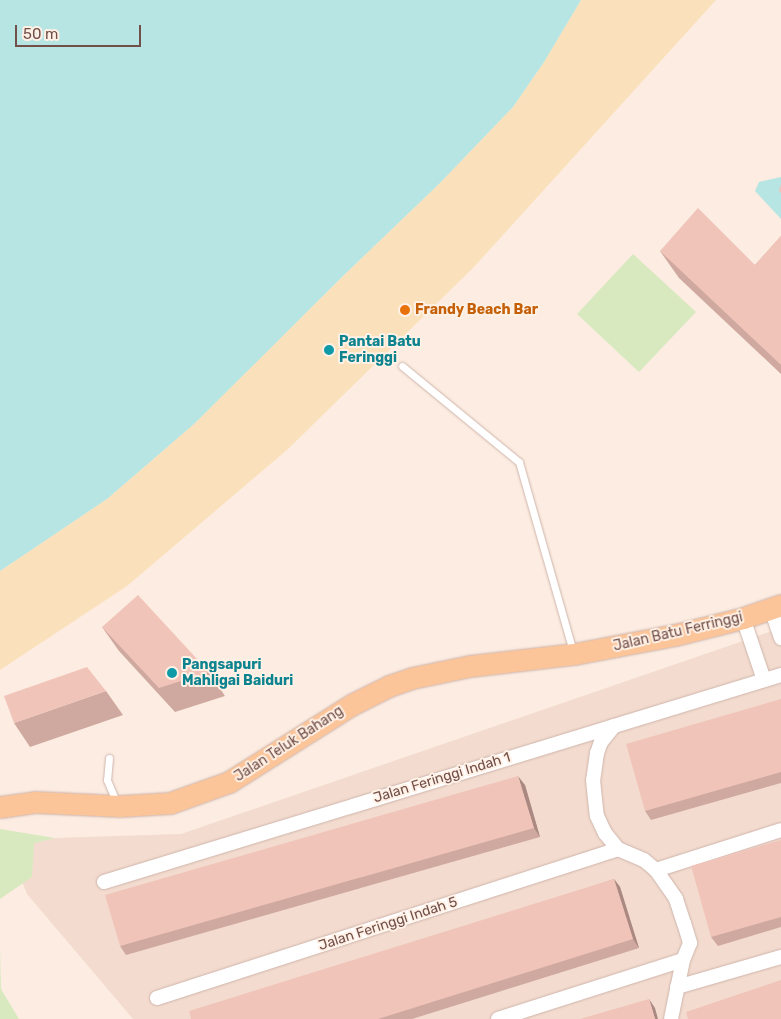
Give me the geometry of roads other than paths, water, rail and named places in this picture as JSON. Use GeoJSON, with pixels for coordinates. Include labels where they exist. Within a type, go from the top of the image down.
{"type":"FeatureCollection","features":[{"type":"Feature","properties":{"kind":"main road","name":"Jalan Batu Ferringgi"},"geometry":{"type":"LineString","coordinates":[[574,654],[675,635],[743,618],[776,607]]}},
{"type":"Feature","properties":{"kind":"main road","name":"Jalan Teluk Bahang"},"geometry":{"type":"LineString","coordinates":[[0,807],[35,802],[120,806],[170,803],[229,782],[334,715],[389,686],[412,678],[470,666],[574,654]]}},
{"type":"Feature","properties":{"kind":"street"},"geometry":{"type":"LineString","coordinates":[[776,607],[781,638]]}},
{"type":"Feature","properties":{"kind":"street"},"geometry":{"type":"LineString","coordinates":[[743,618],[764,680]]}},
{"type":"Feature","properties":{"kind":"street","name":"Jalan Feringgi Indah 1"},"geometry":{"type":"LineString","coordinates":[[104,882],[781,675]]}},
{"type":"Feature","properties":{"kind":"street"},"geometry":{"type":"LineString","coordinates":[[614,726],[601,742],[597,753],[593,780],[597,816],[605,833],[618,849],[644,860],[656,870],[676,899],[690,943],[683,960],[671,1019]]}},
{"type":"Feature","properties":{"kind":"street"},"geometry":{"type":"LineString","coordinates":[[656,870],[781,830]]}},
{"type":"Feature","properties":{"kind":"street","name":"Jalan Feringgi Indah 5"},"geometry":{"type":"LineString","coordinates":[[157,998],[618,849]]}},
{"type":"Feature","properties":{"kind":"street"},"geometry":{"type":"LineString","coordinates":[[677,987],[781,957]]}},
{"type":"Feature","properties":{"kind":"street"},"geometry":{"type":"LineString","coordinates":[[498,1019],[683,960]]}},
{"type":"Feature","properties":{"kind":"lane"},"geometry":{"type":"LineString","coordinates":[[402,366],[519,462],[574,654]]}},
{"type":"Feature","properties":{"kind":"lane"},"geometry":{"type":"LineString","coordinates":[[109,758],[107,780],[114,799],[120,806]]}},
{"type":"Feature","properties":{"kind":"water"},"geometry":{"type":"Polygon","coordinates":[[[0,0],[581,0],[544,62],[513,107],[440,183],[194,424],[107,499],[0,571],[0,0]]]}},
{"type":"Feature","properties":{"kind":"water"},"geometry":{"type":"Polygon","coordinates":[[[781,177],[781,219],[755,191],[759,182],[781,177]]]}},
{"type":"Feature","properties":{"kind":"place","name":"Frandy Beach Bar"},"geometry":{"type":"Point","coordinates":[405,310]}},
{"type":"Feature","properties":{"kind":"place","name":"Pantai Batu Feringgi"},"geometry":{"type":"Point","coordinates":[329,350]}},
{"type":"Feature","properties":{"kind":"place","name":"Pangsapuri Mahligai Baiduri"},"geometry":{"type":"Point","coordinates":[172,673]}}]}
